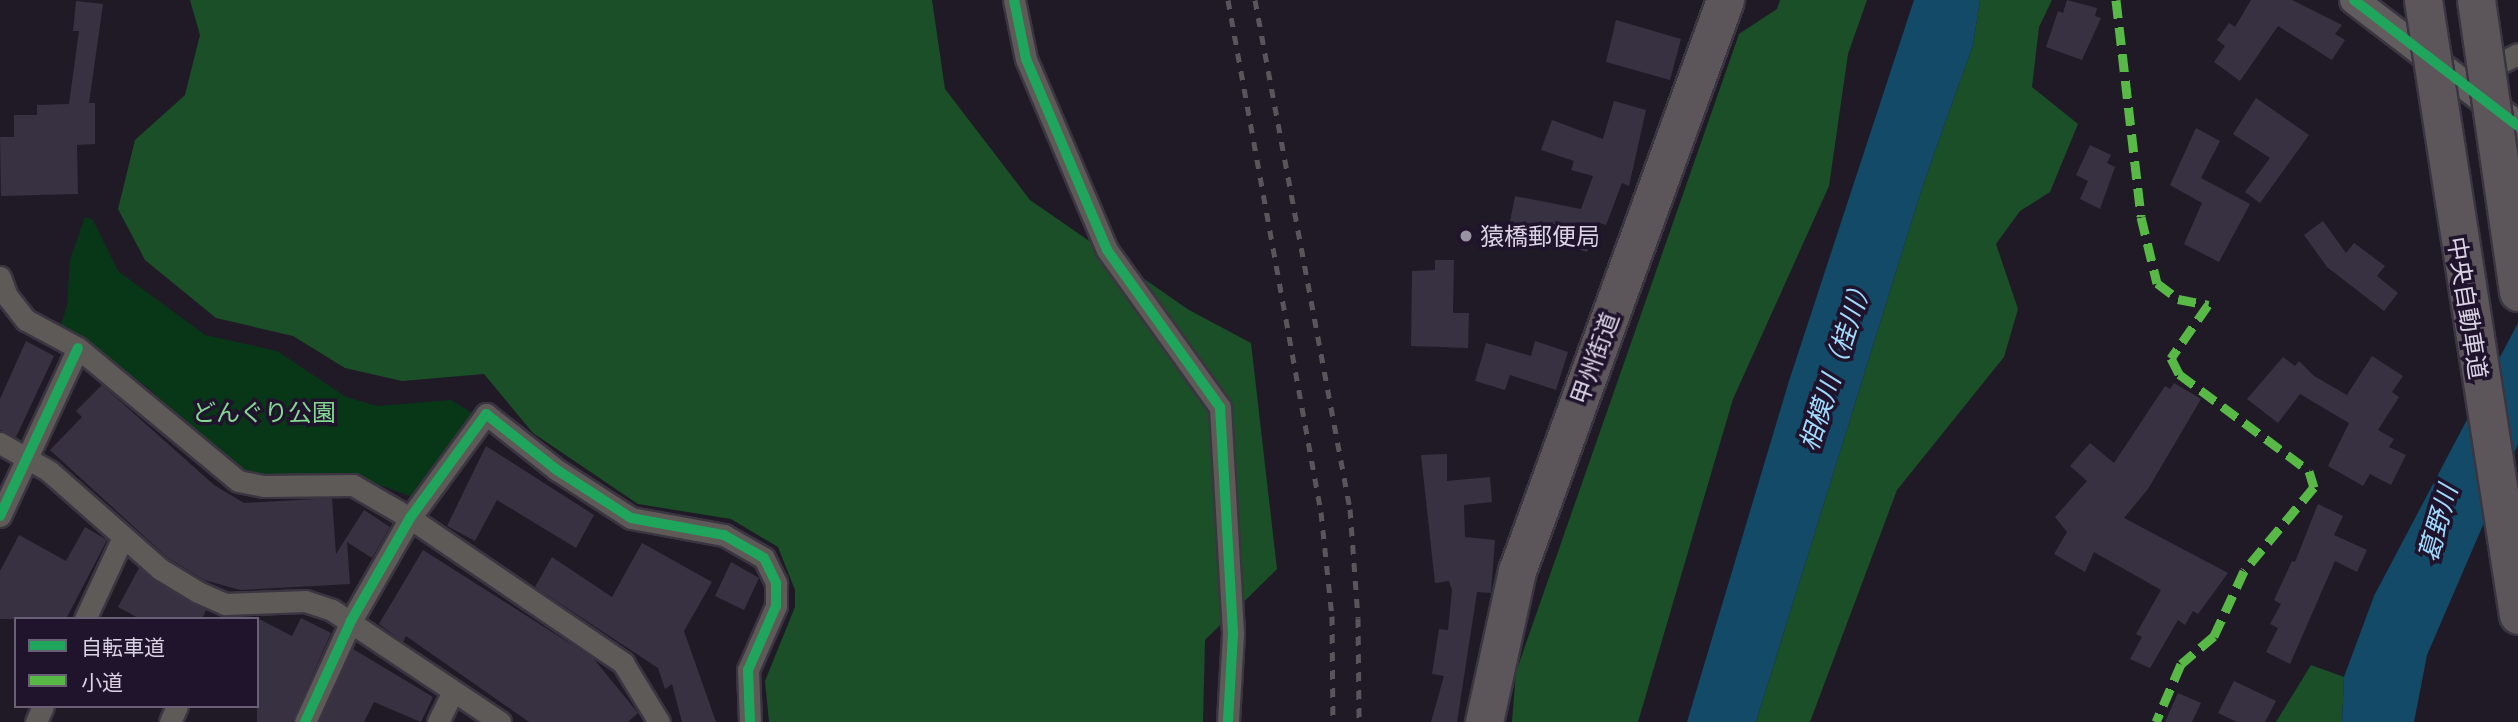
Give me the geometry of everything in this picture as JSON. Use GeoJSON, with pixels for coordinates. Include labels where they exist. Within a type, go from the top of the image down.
{"type":"FeatureCollection","features":[{"type":"Feature","properties":{"kind":"highway","name":"甲州街道"},"geometry":{"type":"LineString","coordinates":[[1484,722],[1517,571],[1725,0]]}},
{"type":"Feature","properties":{"kind":"highway","name":"中央自動車道"},"geometry":{"type":"LineString","coordinates":[[2423,0],[2450,199],[2518,615]]}},
{"type":"Feature","properties":{"kind":"highway"},"geometry":{"type":"LineString","coordinates":[[2476,0],[2518,292]]}},
{"type":"Feature","properties":{"kind":"street"},"geometry":{"type":"LineString","coordinates":[[1014,0],[1026,59],[1107,250],[1220,407],[1233,634],[1228,722]]}},
{"type":"Feature","properties":{"kind":"street"},"geometry":{"type":"LineString","coordinates":[[2354,0],[2518,126]]}},
{"type":"Feature","properties":{"kind":"street"},"geometry":{"type":"LineString","coordinates":[[2462,82],[2518,54]]}},
{"type":"Feature","properties":{"kind":"street"},"geometry":{"type":"LineString","coordinates":[[0,277],[7,296],[26,320],[78,348],[238,481],[264,486],[354,485],[410,517],[623,663],[659,722]]}},
{"type":"Feature","properties":{"kind":"street"},"geometry":{"type":"LineString","coordinates":[[0,516],[78,348]]}},
{"type":"Feature","properties":{"kind":"street"},"geometry":{"type":"LineString","coordinates":[[305,722],[351,621],[410,517],[486,414],[557,470],[631,518],[724,535],[764,558],[776,583],[776,606],[748,670],[750,722]]}},
{"type":"Feature","properties":{"kind":"street"},"geometry":{"type":"LineString","coordinates":[[0,443],[49,471],[160,569],[221,611],[305,601],[351,621],[500,722]]}},
{"type":"Feature","properties":{"kind":"street"},"geometry":{"type":"LineString","coordinates":[[86,617],[123,537]]}},
{"type":"Feature","properties":{"kind":"street"},"geometry":{"type":"LineString","coordinates":[[438,722],[453,691]]}},
{"type":"Feature","properties":{"kind":"green space"},"geometry":{"type":"Polygon","coordinates":[[[190,0],[932,0],[945,89],[1030,200],[1189,310],[1251,343],[1277,569],[1205,640],[1203,722],[769,722],[765,681],[795,607],[795,590],[778,547],[731,519],[638,504],[533,433],[484,374],[402,381],[345,368],[293,336],[216,318],[145,260],[118,209],[135,140],[185,95],[200,35],[190,0]]]}},
{"type":"Feature","properties":{"kind":"green space"},"geometry":{"type":"Polygon","coordinates":[[[1780,0],[1867,0],[1848,54],[1829,186],[1733,399],[1638,722],[1512,722],[1516,672],[1739,34],[1777,9],[1780,0]]]}},
{"type":"Feature","properties":{"kind":"green space"},"geometry":{"type":"Polygon","coordinates":[[[1980,0],[2052,0],[2039,27],[2032,87],[2078,124],[2050,192],[2020,211],[1996,244],[2018,309],[2004,357],[1897,490],[1810,722],[1756,722],[1923,185],[1973,45],[1980,0]]]}},
{"type":"Feature","properties":{"kind":"green space","name":"どんぐり公園"},"geometry":{"type":"Polygon","coordinates":[[[85,217],[93,220],[118,271],[205,335],[277,351],[346,397],[377,406],[451,400],[474,414],[413,497],[346,473],[252,475],[237,468],[146,386],[60,327],[67,306],[70,260],[85,217]]]}},
{"type":"Feature","properties":{"kind":"green space"},"geometry":{"type":"Polygon","coordinates":[[[2311,665],[2344,677],[2342,722],[2276,722],[2311,665]]]}},
{"type":"Feature","properties":{"kind":"water","name":"相模川（桂川）"},"geometry":{"type":"Polygon","coordinates":[[[1914,0],[1980,0],[1973,45],[1923,185],[1756,722],[1687,722],[1789,381],[1914,0]]]}},
{"type":"Feature","properties":{"kind":"water","name":"葛野川"},"geometry":{"type":"Polygon","coordinates":[[[2518,323],[2518,444],[2427,655],[2414,722],[2342,722],[2344,677],[2374,596],[2518,323]]]}},
{"type":"Feature","properties":{"kind":"building"},"geometry":{"type":"Polygon","coordinates":[[[2067,0],[2097,8],[2095,16],[2101,18],[2082,60],[2046,47],[2058,11],[2063,13],[2067,0]]]}},
{"type":"Feature","properties":{"kind":"building"},"geometry":{"type":"Polygon","coordinates":[[[2251,0],[2292,0],[2342,25],[2335,34],[2345,40],[2332,60],[2278,26],[2240,81],[2214,62],[2225,46],[2217,40],[2229,23],[2235,27],[2251,0]]]}},
{"type":"Feature","properties":{"kind":"building"},"geometry":{"type":"Polygon","coordinates":[[[76,1],[103,4],[89,103],[95,103],[95,144],[77,145],[78,194],[1,196],[0,137],[14,137],[14,115],[37,115],[37,105],[69,104],[79,31],[73,31],[76,1]]]}},
{"type":"Feature","properties":{"kind":"building"},"geometry":{"type":"Polygon","coordinates":[[[1616,20],[1681,39],[1670,80],[1606,62],[1616,20]]]}},
{"type":"Feature","properties":{"kind":"building"},"geometry":{"type":"Polygon","coordinates":[[[2256,98],[2309,135],[2260,203],[2245,192],[2270,158],[2233,134],[2256,98]]]}},
{"type":"Feature","properties":{"kind":"building"},"geometry":{"type":"Polygon","coordinates":[[[1614,101],[1646,110],[1629,186],[1622,183],[1606,225],[1597,222],[1587,252],[1555,241],[1554,246],[1507,237],[1515,196],[1581,209],[1593,176],[1571,170],[1574,161],[1541,150],[1552,120],[1603,139],[1614,101]]]}},
{"type":"Feature","properties":{"kind":"building"},"geometry":{"type":"Polygon","coordinates":[[[2196,128],[2220,141],[2201,178],[2250,204],[2219,262],[2184,244],[2202,203],[2170,185],[2196,128]]]}},
{"type":"Feature","properties":{"kind":"building"},"geometry":{"type":"Polygon","coordinates":[[[2090,145],[2111,155],[2107,163],[2115,167],[2100,209],[2080,199],[2088,181],[2076,175],[2090,145]]]}},
{"type":"Feature","properties":{"kind":"building"},"geometry":{"type":"Polygon","coordinates":[[[2323,221],[2346,253],[2354,243],[2385,266],[2377,276],[2398,293],[2384,311],[2327,267],[2304,235],[2323,221]]]}},
{"type":"Feature","properties":{"kind":"building"},"geometry":{"type":"Polygon","coordinates":[[[1435,260],[1454,260],[1453,313],[1469,313],[1468,348],[1411,346],[1412,271],[1435,270],[1435,260]]]}},
{"type":"Feature","properties":{"kind":"building"},"geometry":{"type":"Polygon","coordinates":[[[26,341],[54,356],[16,437],[0,430],[0,399],[26,341]]]}},
{"type":"Feature","properties":{"kind":"building"},"geometry":{"type":"Polygon","coordinates":[[[1535,341],[1568,352],[1556,390],[1510,375],[1505,390],[1475,381],[1486,343],[1531,356],[1535,341]]]}},
{"type":"Feature","properties":{"kind":"building"},"geometry":{"type":"Polygon","coordinates":[[[2372,356],[2403,376],[2392,392],[2399,397],[2378,430],[2394,439],[2389,447],[2406,455],[2391,485],[2370,474],[2363,486],[2328,466],[2349,423],[2300,394],[2278,423],[2247,399],[2283,357],[2295,366],[2299,361],[2314,376],[2347,395],[2372,356]]]}},
{"type":"Feature","properties":{"kind":"building"},"geometry":{"type":"Polygon","coordinates":[[[2174,383],[2201,399],[2148,489],[2124,518],[2228,573],[2198,614],[2193,611],[2185,625],[2178,620],[2150,668],[2130,659],[2142,637],[2136,634],[2161,590],[2094,552],[2085,572],[2054,554],[2067,532],[2055,517],[2087,481],[2070,466],[2090,443],[2114,463],[2165,386],[2170,389],[2174,383]]]}},
{"type":"Feature","properties":{"kind":"building"},"geometry":{"type":"Polygon","coordinates":[[[102,385],[214,485],[244,503],[332,498],[336,554],[364,510],[390,527],[372,558],[347,542],[350,584],[240,590],[204,580],[168,558],[50,450],[82,417],[76,411],[102,385]]]}},
{"type":"Feature","properties":{"kind":"building"},"geometry":{"type":"Polygon","coordinates":[[[486,446],[594,515],[576,548],[497,500],[475,541],[447,526],[486,446]]]}},
{"type":"Feature","properties":{"kind":"building"},"geometry":{"type":"Polygon","coordinates":[[[1447,454],[1447,481],[1490,477],[1492,502],[1464,505],[1465,537],[1495,540],[1491,593],[1477,592],[1457,722],[1431,722],[1444,676],[1432,674],[1439,629],[1448,630],[1452,590],[1449,581],[1435,583],[1421,455],[1447,454]]]}},
{"type":"Feature","properties":{"kind":"building"},"geometry":{"type":"Polygon","coordinates":[[[2318,504],[2343,516],[2334,535],[2367,550],[2357,572],[2335,561],[2290,664],[2266,652],[2278,628],[2270,624],[2281,604],[2274,600],[2292,561],[2295,562],[2318,504]]]}},
{"type":"Feature","properties":{"kind":"building"},"geometry":{"type":"Polygon","coordinates":[[[85,527],[107,540],[67,617],[0,619],[0,571],[19,535],[66,561],[85,527]]]}},
{"type":"Feature","properties":{"kind":"building"},"geometry":{"type":"Polygon","coordinates":[[[642,543],[712,582],[684,631],[716,722],[682,722],[672,684],[665,689],[658,668],[535,587],[552,557],[612,597],[642,543]]]}},
{"type":"Feature","properties":{"kind":"building"},"geometry":{"type":"Polygon","coordinates":[[[423,550],[593,658],[638,713],[628,722],[529,722],[406,636],[403,642],[379,624],[423,550]]]}},
{"type":"Feature","properties":{"kind":"building"},"geometry":{"type":"Polygon","coordinates":[[[731,562],[759,578],[744,610],[715,596],[731,562]]]}},
{"type":"Feature","properties":{"kind":"building"},"geometry":{"type":"Polygon","coordinates":[[[139,568],[206,610],[203,617],[136,617],[118,607],[139,568]]]}},
{"type":"Feature","properties":{"kind":"building"},"geometry":{"type":"Polygon","coordinates":[[[301,618],[331,633],[292,722],[257,722],[259,619],[292,636],[301,618]]]}},
{"type":"Feature","properties":{"kind":"building"},"geometry":{"type":"Polygon","coordinates":[[[353,649],[433,697],[421,722],[374,702],[364,722],[319,722],[353,649]]]}},
{"type":"Feature","properties":{"kind":"building"},"geometry":{"type":"Polygon","coordinates":[[[2234,681],[2276,701],[2265,722],[2237,722],[2218,713],[2234,681]]]}},
{"type":"Feature","properties":{"kind":"building"},"geometry":{"type":"Polygon","coordinates":[[[2178,693],[2201,703],[2192,722],[2165,722],[2178,693]]]}},
{"type":"Feature","properties":{"kind":"railway"},"geometry":{"type":"LineString","coordinates":[[1228,0],[1321,512],[1332,616],[1333,722]]}},
{"type":"Feature","properties":{"kind":"railway"},"geometry":{"type":"LineString","coordinates":[[1255,0],[1350,509],[1358,618],[1359,722]]}},
{"type":"Feature","properties":{"kind":"marked path"},"geometry":{"type":"LineString","coordinates":[[2116,0],[2141,217],[2157,283],[2178,299],[2208,305],[2171,358],[2179,374],[2309,471],[2314,487],[2244,571],[2214,636],[2181,664],[2156,722]]}},
{"type":"Feature","properties":{"kind":"cycle path"},"geometry":{"type":"LineString","coordinates":[[1014,0],[1026,59],[1107,250],[1220,407],[1233,634],[1228,722]]}},
{"type":"Feature","properties":{"kind":"cycle path"},"geometry":{"type":"LineString","coordinates":[[2354,0],[2518,126]]}},
{"type":"Feature","properties":{"kind":"cycle path"},"geometry":{"type":"LineString","coordinates":[[0,516],[78,348]]}},
{"type":"Feature","properties":{"kind":"cycle path"},"geometry":{"type":"LineString","coordinates":[[305,722],[351,621],[410,518],[486,414],[557,470],[631,518],[724,535],[764,558],[776,583],[776,606],[748,670],[750,722]]}},
{"type":"Feature","properties":{"kind":"place","name":"猿橋郵便局"},"geometry":{"type":"Point","coordinates":[1466,236]}}]}
